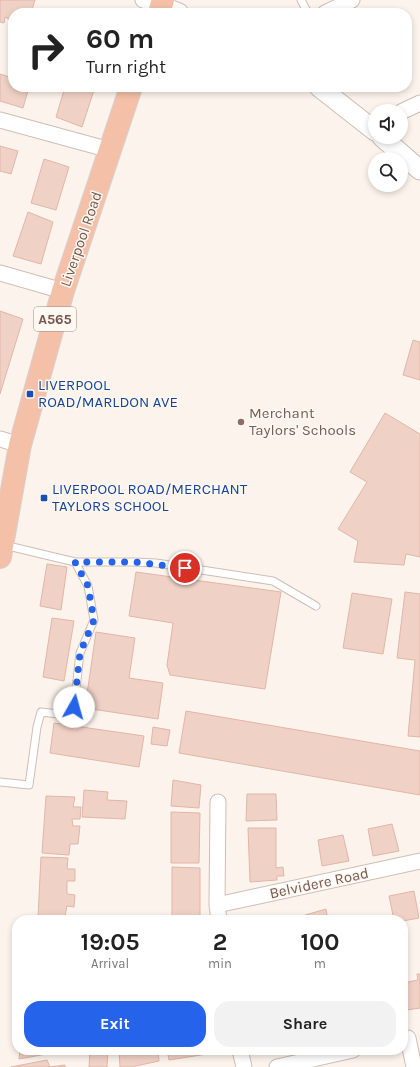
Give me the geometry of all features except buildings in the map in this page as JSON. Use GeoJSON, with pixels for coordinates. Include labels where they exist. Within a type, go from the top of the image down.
{"type":"FeatureCollection","features":[{"type":"Feature","properties":{"kind":"highway","name":"Liverpool Road"},"geometry":{"type":"LineString","coordinates":[[1,551],[10,442],[63,291],[129,92]]}},
{"type":"Feature","properties":{"kind":"street"},"geometry":{"type":"LineString","coordinates":[[335,8],[352,0]]}},
{"type":"Feature","properties":{"kind":"street"},"geometry":{"type":"LineString","coordinates":[[326,92],[368,125]]}},
{"type":"Feature","properties":{"kind":"street"},"geometry":{"type":"LineString","coordinates":[[408,108],[420,102]]}},
{"type":"Feature","properties":{"kind":"street"},"geometry":{"type":"LineString","coordinates":[[0,120],[110,150]]}},
{"type":"Feature","properties":{"kind":"street"},"geometry":{"type":"LineString","coordinates":[[390,144],[420,170]]}},
{"type":"Feature","properties":{"kind":"street"},"geometry":{"type":"LineString","coordinates":[[0,273],[63,291]]}},
{"type":"Feature","properties":{"kind":"street"},"geometry":{"type":"LineString","coordinates":[[218,802],[217,905],[218,915]]}},
{"type":"Feature","properties":{"kind":"street","name":"Belvidere Road"},"geometry":{"type":"LineString","coordinates":[[217,905],[420,861]]}},
{"type":"Feature","properties":{"kind":"street"},"geometry":{"type":"LineString","coordinates":[[410,1037],[414,1067]]}},
{"type":"Feature","properties":{"kind":"street"},"geometry":{"type":"LineString","coordinates":[[241,1055],[244,1067]]}},
{"type":"Feature","properties":{"kind":"street"},"geometry":{"type":"LineString","coordinates":[[277,1067],[331,1055]]}},
{"type":"Feature","properties":{"kind":"lane"},"geometry":{"type":"LineString","coordinates":[[1,551],[75,562],[134,562],[156,564],[273,581],[316,606]]}},
{"type":"Feature","properties":{"kind":"lane"},"geometry":{"type":"LineString","coordinates":[[0,782],[29,785],[37,727],[41,712],[67,715],[74,707],[80,653],[94,620],[88,586],[75,562]]}},
{"type":"Feature","properties":{"kind":"place","name":"LIVERPOOL ROAD/MARLDON AVE"},"geometry":{"type":"Point","coordinates":[30,394]}},
{"type":"Feature","properties":{"kind":"place","name":"Merchant Taylors' Schools"},"geometry":{"type":"Point","coordinates":[241,422]}},
{"type":"Feature","properties":{"kind":"place","name":"LIVERPOOL ROAD/MERCHANT TAYLORS SCHOOL"},"geometry":{"type":"Point","coordinates":[44,498]}},
{"type":"Feature","properties":{"kind":"route"},"geometry":{"type":"LineString","coordinates":[[74,707],[80,653],[94,620],[88,586],[75,562],[134,562],[185,568]]}}]}
